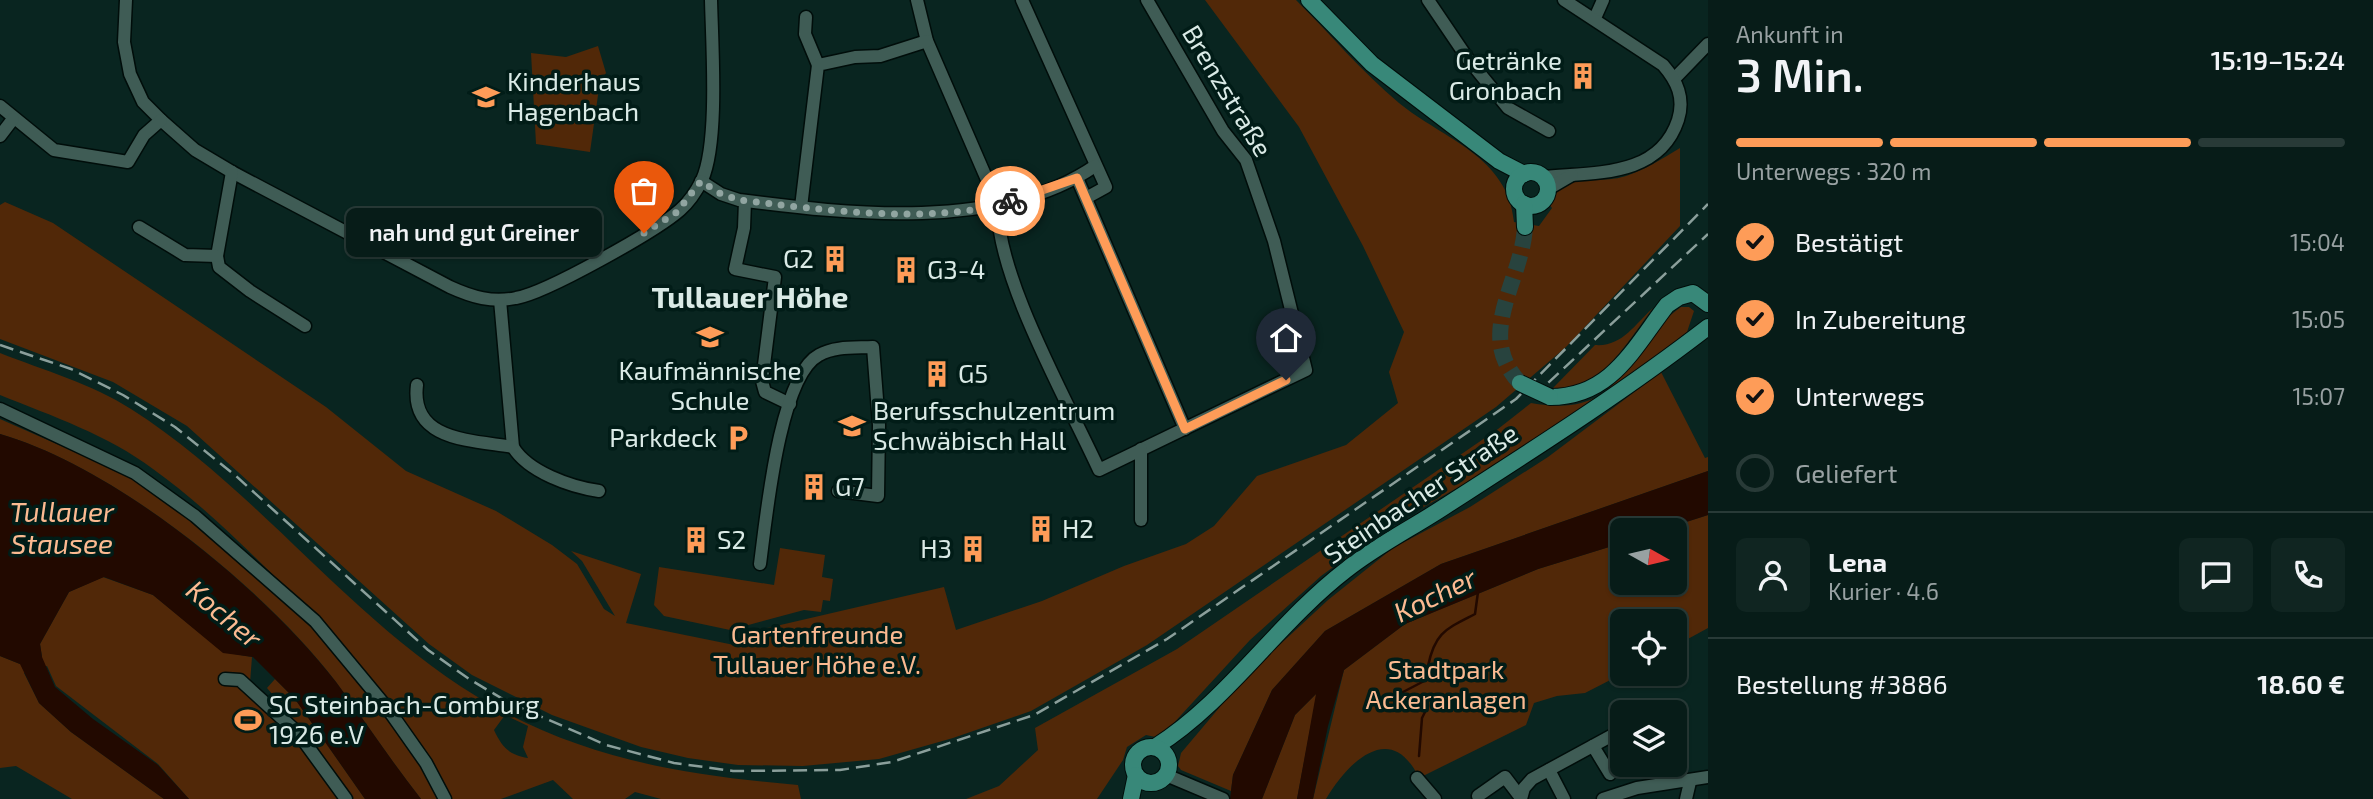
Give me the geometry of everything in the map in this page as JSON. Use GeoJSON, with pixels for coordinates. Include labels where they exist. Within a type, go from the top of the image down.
{"type":"FeatureCollection","features":[{"type":"Feature","properties":{"kind":"main road"},"geometry":{"type":"LineString","coordinates":[[1309,0],[1372,64],[1519,179]]}},
{"type":"Feature","properties":{"kind":"main road"},"geometry":{"type":"LineString","coordinates":[[1519,179],[1534,172],[1546,183],[1545,199],[1528,205]]}},
{"type":"Feature","properties":{"kind":"main road"},"geometry":{"type":"LineString","coordinates":[[1519,179],[1516,196],[1528,205]]}},
{"type":"Feature","properties":{"kind":"main road"},"geometry":{"type":"LineString","coordinates":[[1526,224],[1528,205]]}},
{"type":"Feature","properties":{"kind":"main road"},"geometry":{"type":"LineString","coordinates":[[1520,383],[1550,397],[1572,397],[1590,391],[1610,378],[1667,305],[1679,297],[1693,293],[1705,295]]}},
{"type":"Feature","properties":{"kind":"main road","name":"Steinbacher Straße"},"geometry":{"type":"LineString","coordinates":[[1155,747],[1184,729],[1282,628],[1345,570],[1559,432],[1708,327]]}},
{"type":"Feature","properties":{"kind":"main road","name":"Steinbacher Straße"},"geometry":{"type":"LineString","coordinates":[[1138,799],[1162,773],[1184,729]]}},
{"type":"Feature","properties":{"kind":"main road"},"geometry":{"type":"LineString","coordinates":[[1131,799],[1136,775],[1133,766],[1136,755],[1144,748],[1155,747],[1165,753],[1162,773],[1144,781],[1136,775]]}},
{"type":"Feature","properties":{"kind":"street"},"geometry":{"type":"LineString","coordinates":[[125,0],[124,42],[130,74],[144,102],[195,150],[450,287],[474,298],[500,300],[538,292],[644,233],[677,212],[701,181],[709,154],[711,125],[711,0]]}},
{"type":"Feature","properties":{"kind":"street"},"geometry":{"type":"LineString","coordinates":[[916,0],[927,41],[998,205],[997,225],[1024,310],[1099,470],[1185,429],[1131,311],[1077,178]]}},
{"type":"Feature","properties":{"kind":"street"},"geometry":{"type":"LineString","coordinates":[[1022,0],[1106,187],[1086,198]]}},
{"type":"Feature","properties":{"kind":"street","name":"Brenzstraße"},"geometry":{"type":"LineString","coordinates":[[1147,0],[1223,131],[1246,160],[1274,241],[1306,370],[1185,429]]}},
{"type":"Feature","properties":{"kind":"street"},"geometry":{"type":"LineString","coordinates":[[1428,0],[1454,40],[1508,108],[1549,131]]}},
{"type":"Feature","properties":{"kind":"street"},"geometry":{"type":"LineString","coordinates":[[1546,183],[1575,173],[1638,165],[1660,152],[1673,135],[1680,115],[1681,97],[1675,78],[1663,65],[1564,0]]}},
{"type":"Feature","properties":{"kind":"street"},"geometry":{"type":"LineString","coordinates":[[1595,18],[1603,0]]}},
{"type":"Feature","properties":{"kind":"street"},"geometry":{"type":"LineString","coordinates":[[801,207],[818,65],[805,34],[806,17]]}},
{"type":"Feature","properties":{"kind":"street"},"geometry":{"type":"LineString","coordinates":[[818,65],[855,57],[880,56],[927,41]]}},
{"type":"Feature","properties":{"kind":"street"},"geometry":{"type":"LineString","coordinates":[[1675,78],[1708,44]]}},
{"type":"Feature","properties":{"kind":"street"},"geometry":{"type":"LineString","coordinates":[[3,104],[13,119],[54,150],[128,162],[145,135],[161,120]]}},
{"type":"Feature","properties":{"kind":"street"},"geometry":{"type":"LineString","coordinates":[[0,136],[13,119]]}},
{"type":"Feature","properties":{"kind":"street"},"geometry":{"type":"LineString","coordinates":[[701,181],[721,194],[745,201],[904,214],[998,205],[1077,178],[1095,166]]}},
{"type":"Feature","properties":{"kind":"street"},"geometry":{"type":"LineString","coordinates":[[232,172],[217,256],[224,273],[305,326]]}},
{"type":"Feature","properties":{"kind":"street"},"geometry":{"type":"LineString","coordinates":[[745,201],[744,228],[735,270],[775,277],[762,381],[765,393],[790,404]]}},
{"type":"Feature","properties":{"kind":"street"},"geometry":{"type":"LineString","coordinates":[[139,226],[185,255],[217,256]]}},
{"type":"Feature","properties":{"kind":"street"},"geometry":{"type":"LineString","coordinates":[[500,300],[513,447],[518,456],[530,464],[577,488],[599,491]]}},
{"type":"Feature","properties":{"kind":"street"},"geometry":{"type":"LineString","coordinates":[[760,564],[776,456],[796,383],[806,366],[818,355],[834,349],[873,347],[879,425],[878,496],[838,491]]}},
{"type":"Feature","properties":{"kind":"street"},"geometry":{"type":"LineString","coordinates":[[417,385],[415,404],[423,420],[432,427],[453,438],[513,447]]}},
{"type":"Feature","properties":{"kind":"street"},"geometry":{"type":"LineString","coordinates":[[0,409],[135,473],[195,516],[315,621],[388,709],[426,763],[445,799]]}},
{"type":"Feature","properties":{"kind":"street"},"geometry":{"type":"LineString","coordinates":[[1140,449],[1141,520]]}},
{"type":"Feature","properties":{"kind":"street"},"geometry":{"type":"LineString","coordinates":[[225,679],[240,680],[298,733],[346,799]]}},
{"type":"Feature","properties":{"kind":"street"},"geometry":{"type":"LineString","coordinates":[[1521,799],[1524,788],[1532,779],[1610,737]]}},
{"type":"Feature","properties":{"kind":"street"},"geometry":{"type":"LineString","coordinates":[[1593,746],[1610,774]]}},
{"type":"Feature","properties":{"kind":"street"},"geometry":{"type":"LineString","coordinates":[[1549,770],[1564,799]]}},
{"type":"Feature","properties":{"kind":"street"},"geometry":{"type":"LineString","coordinates":[[1162,773],[1223,799]]}},
{"type":"Feature","properties":{"kind":"street"},"geometry":{"type":"LineString","coordinates":[[1603,799],[1637,788],[1690,782],[1708,777]]}},
{"type":"Feature","properties":{"kind":"street"},"geometry":{"type":"LineString","coordinates":[[1417,778],[1435,799]]}},
{"type":"Feature","properties":{"kind":"street"},"geometry":{"type":"LineString","coordinates":[[1478,796],[1505,778],[1521,799]]}},
{"type":"Feature","properties":{"kind":"street"},"geometry":{"type":"LineString","coordinates":[[1686,799],[1690,782]]}},
{"type":"Feature","properties":{"kind":"green space","name":"Gartenfreunde Tullauer Höhe e.V."},"geometry":{"type":"Polygon","coordinates":[[[1205,0],[1296,0],[1385,91],[1487,165],[1500,181],[1509,199],[1514,222],[1539,226],[1552,208],[1549,204],[1565,186],[1583,180],[1626,176],[1680,148],[1680,226],[1566,347],[1496,407],[1147,645],[1031,711],[953,738],[879,759],[803,766],[738,765],[688,758],[641,747],[552,715],[472,675],[429,644],[187,426],[113,382],[0,339],[0,205],[5,202],[53,223],[326,407],[406,471],[496,511],[552,545],[577,564],[604,609],[615,616],[582,561],[571,551],[641,574],[626,623],[744,647],[746,633],[944,587],[956,630],[1042,601],[1124,566],[1186,544],[1214,526],[1257,476],[1346,445],[1398,403],[1389,372],[1404,332],[1363,246],[1299,127],[1205,0]]]}},
{"type":"Feature","properties":{"kind":"green space"},"geometry":{"type":"Polygon","coordinates":[[[598,46],[606,73],[600,81],[590,152],[536,144],[531,53],[566,57],[598,46]]]}},
{"type":"Feature","properties":{"kind":"green space"},"geometry":{"type":"Polygon","coordinates":[[[1681,307],[1689,307],[1694,311],[1687,332],[1601,399],[1384,530],[1321,576],[1250,640],[1160,738],[1146,735],[1127,747],[1123,760],[1097,799],[966,799],[999,786],[1038,750],[1035,728],[1177,649],[1498,429],[1531,403],[1563,406],[1587,401],[1605,392],[1661,324],[1681,307]]]}},
{"type":"Feature","properties":{"kind":"green space"},"geometry":{"type":"Polygon","coordinates":[[[1653,308],[1623,349],[1598,374],[1569,388],[1553,388],[1595,345],[1604,345],[1620,339],[1653,308]]]}},
{"type":"Feature","properties":{"kind":"green space"},"geometry":{"type":"Polygon","coordinates":[[[0,353],[84,385],[131,409],[177,441],[220,477],[344,592],[429,664],[476,696],[514,717],[553,735],[631,760],[713,776],[798,785],[801,799],[661,799],[635,792],[625,799],[573,799],[553,780],[501,799],[452,799],[417,739],[375,684],[305,608],[219,523],[136,457],[79,427],[0,395],[0,353]],[[505,715],[494,730],[507,749],[528,758],[523,747],[528,726],[505,715]]]}},
{"type":"Feature","properties":{"kind":"green space"},"geometry":{"type":"Polygon","coordinates":[[[1661,372],[1705,458],[1708,457],[1708,471],[1441,564],[1325,631],[1272,690],[1233,775],[1231,791],[1181,770],[1178,766],[1181,753],[1246,676],[1328,600],[1393,548],[1470,507],[1548,457],[1661,372]]]}},
{"type":"Feature","properties":{"kind":"green space"},"geometry":{"type":"Polygon","coordinates":[[[0,419],[143,482],[180,509],[321,636],[424,768],[441,799],[421,799],[336,682],[306,646],[228,571],[138,502],[91,473],[45,450],[0,434],[0,419]]]}},
{"type":"Feature","properties":{"kind":"green space","name":"Stadtpark Ackeranlagen"},"geometry":{"type":"Polygon","coordinates":[[[1708,515],[1708,628],[1687,639],[1687,609],[1610,609],[1610,680],[1585,693],[1557,696],[1534,703],[1526,725],[1419,778],[1408,760],[1396,751],[1383,749],[1370,752],[1346,772],[1326,799],[1313,799],[1344,670],[1405,624],[1538,569],[1610,547],[1610,595],[1687,595],[1687,522],[1708,515]]]}},
{"type":"Feature","properties":{"kind":"green space"},"geometry":{"type":"Polygon","coordinates":[[[780,548],[825,555],[822,577],[833,579],[830,601],[823,600],[821,612],[804,610],[730,630],[664,616],[654,605],[659,567],[774,585],[780,548]]]}},
{"type":"Feature","properties":{"kind":"green space"},"geometry":{"type":"Polygon","coordinates":[[[103,577],[153,595],[223,652],[252,657],[250,683],[307,749],[341,799],[189,799],[158,764],[56,686],[47,666],[24,673],[39,703],[71,732],[164,799],[72,799],[16,766],[0,768],[0,656],[20,664],[42,657],[40,644],[69,592],[103,577]]]}},
{"type":"Feature","properties":{"kind":"green space"},"geometry":{"type":"Polygon","coordinates":[[[275,679],[295,699],[365,799],[352,799],[316,746],[267,688],[275,679]]]}},
{"type":"Feature","properties":{"kind":"green space"},"geometry":{"type":"Polygon","coordinates":[[[1317,693],[1297,799],[1262,799],[1295,715],[1317,693]]]}},
{"type":"Feature","properties":{"kind":"water","name":"Tullauer Stausee"},"geometry":{"type":"Polygon","coordinates":[[[0,434],[44,450],[91,473],[138,502],[228,571],[269,608],[336,682],[421,799],[365,799],[295,699],[253,657],[223,653],[153,595],[104,577],[69,592],[40,644],[42,657],[55,687],[93,719],[158,765],[189,799],[164,799],[71,732],[39,703],[20,664],[0,656],[0,434]]]}},
{"type":"Feature","properties":{"kind":"water","name":"Kocher"},"geometry":{"type":"Polygon","coordinates":[[[1708,471],[1708,515],[1687,522],[1687,518],[1610,518],[1610,547],[1538,569],[1405,624],[1344,670],[1328,726],[1313,799],[1297,799],[1316,694],[1295,715],[1262,799],[1230,799],[1233,775],[1272,690],[1325,631],[1441,564],[1708,471]]]}},
{"type":"Feature","properties":{"kind":"waterway","name":"Kocher"},"geometry":{"type":"LineString","coordinates":[[1428,666],[1434,646],[1443,633],[1475,614],[1478,592]]}},
{"type":"Feature","properties":{"kind":"waterway"},"geometry":{"type":"LineString","coordinates":[[1419,756],[1422,718],[1428,706],[1426,702],[1403,698],[1403,692],[1428,679],[1429,675]]}},
{"type":"Feature","properties":{"kind":"tunnel"},"geometry":{"type":"LineString","coordinates":[[1520,383],[1507,365],[1501,346],[1501,327],[1525,227]]}},
{"type":"Feature","properties":{"kind":"railway"},"geometry":{"type":"LineString","coordinates":[[0,345],[71,369],[123,395],[175,427],[236,476],[428,650],[508,702],[606,745],[674,763],[733,771],[840,770],[892,762],[1034,715],[1167,639],[1516,399],[1708,204]]}},
{"type":"Feature","properties":{"kind":"railway"},"geometry":{"type":"LineString","coordinates":[[1533,397],[1708,234]]}},
{"type":"Feature","properties":{"kind":"way so far"},"geometry":{"type":"LineString","coordinates":[[644,233],[677,212],[701,181],[721,194],[739,200],[855,212],[938,212],[998,205],[1010,201]]}},
{"type":"Feature","properties":{"kind":"place","name":"Getränke Gronbach"},"geometry":{"type":"Point","coordinates":[1583,76]}},
{"type":"Feature","properties":{"kind":"place","name":"Kinderhaus Hagenbach"},"geometry":{"type":"Point","coordinates":[486,97]}},
{"type":"Feature","properties":{"kind":"place","name":"nah und gut Greiner"},"geometry":{"type":"Point","coordinates":[644,233]}},
{"type":"Feature","properties":{"kind":"place","name":"G2"},"geometry":{"type":"Point","coordinates":[835,259]}},
{"type":"Feature","properties":{"kind":"place","name":"G3-4"},"geometry":{"type":"Point","coordinates":[906,270]}},
{"type":"Feature","properties":{"kind":"place","name":"Kaufmännische Schule"},"geometry":{"type":"Point","coordinates":[710,337]}},
{"type":"Feature","properties":{"kind":"place","name":"G5"},"geometry":{"type":"Point","coordinates":[937,374]}},
{"type":"Feature","properties":{"kind":"place","name":"Berufsschulzentrum Schwäbisch Hall"},"geometry":{"type":"Point","coordinates":[852,426]}},
{"type":"Feature","properties":{"kind":"place","name":"Parkdeck"},"geometry":{"type":"Point","coordinates":[738,438]}},
{"type":"Feature","properties":{"kind":"place","name":"G7"},"geometry":{"type":"Point","coordinates":[814,487]}},
{"type":"Feature","properties":{"kind":"place","name":"H2"},"geometry":{"type":"Point","coordinates":[1041,529]}},
{"type":"Feature","properties":{"kind":"place","name":"S2"},"geometry":{"type":"Point","coordinates":[696,540]}},
{"type":"Feature","properties":{"kind":"place","name":"H3"},"geometry":{"type":"Point","coordinates":[973,549]}},
{"type":"Feature","properties":{"kind":"place","name":"SC Steinbach-Comburg 1926 e.V"},"geometry":{"type":"Point","coordinates":[248,720]}},
{"type":"Feature","properties":{"kind":"district","name":"Tullauer Höhe"},"geometry":{"type":"Point","coordinates":[750,298]}},
{"type":"Feature","properties":{"kind":"route"},"geometry":{"type":"LineString","coordinates":[[1010,201],[1077,178],[1131,311],[1185,429],[1225,412],[1286,380]]}}]}
